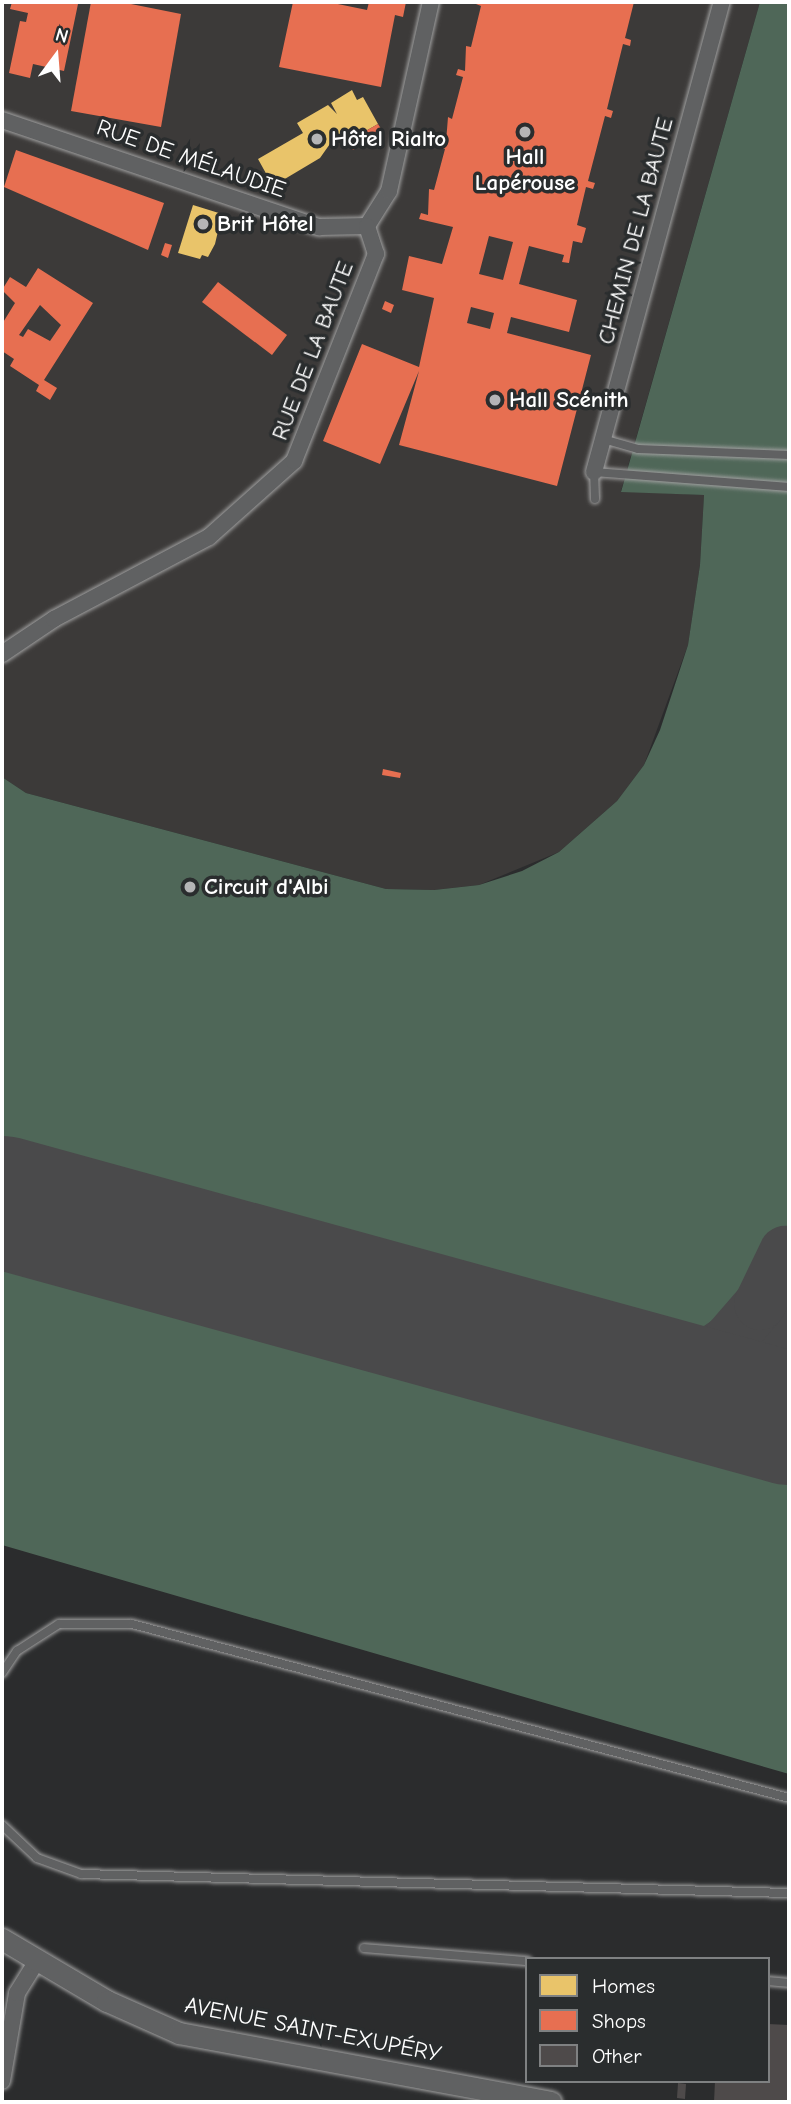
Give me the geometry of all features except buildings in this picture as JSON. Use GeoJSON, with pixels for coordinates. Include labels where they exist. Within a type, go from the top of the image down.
{"type":"FeatureCollection","features":[{"type":"Feature","properties":{"kind":"street"},"geometry":{"type":"LineString","coordinates":[[367,226],[389,191],[431,2]]}},
{"type":"Feature","properties":{"kind":"street","name":"CHEMIN DE LA BAUTE"},"geometry":{"type":"LineString","coordinates":[[594,472],[722,2]]}},
{"type":"Feature","properties":{"kind":"street","name":"RUE DE MÉLAUDIE"},"geometry":{"type":"LineString","coordinates":[[2,120],[319,228],[367,226]]}},
{"type":"Feature","properties":{"kind":"street","name":"RUE DE LA BAUTE"},"geometry":{"type":"LineString","coordinates":[[2,654],[54,619],[209,537],[294,461],[376,254],[367,226]]}},
{"type":"Feature","properties":{"kind":"street","name":"AVENUE SAINT-EXUPÉRY"},"geometry":{"type":"LineString","coordinates":[[2,1939],[107,2001],[180,2033],[551,2102]]}},
{"type":"Feature","properties":{"kind":"street"},"geometry":{"type":"LineString","coordinates":[[2,2081],[18,1993],[38,1959]]}},
{"type":"Feature","properties":{"kind":"lane"},"geometry":{"type":"LineString","coordinates":[[603,439],[638,449],[789,455]]}},
{"type":"Feature","properties":{"kind":"lane"},"geometry":{"type":"LineString","coordinates":[[595,499],[594,472],[789,486]]}},
{"type":"Feature","properties":{"kind":"lane"},"geometry":{"type":"LineString","coordinates":[[2,1672],[17,1651],[60,1625],[132,1624],[789,1798]]}},
{"type":"Feature","properties":{"kind":"lane"},"geometry":{"type":"LineString","coordinates":[[2,1825],[37,1858],[81,1874],[789,1893]]}},
{"type":"Feature","properties":{"kind":"lane"},"geometry":{"type":"LineString","coordinates":[[364,1948],[525,1961]]}},
{"type":"Feature","properties":{"kind":"lane"},"geometry":{"type":"LineString","coordinates":[[770,1982],[789,1983]]}},
{"type":"Feature","properties":{"kind":"shaded area"},"geometry":{"type":"Polygon","coordinates":[[[2,2],[760,2],[621,491],[704,495],[700,565],[688,645],[644,765],[617,801],[559,852],[479,885],[434,890],[386,889],[26,793],[2,777],[2,2]]]}},
{"type":"Feature","properties":{"kind":"green space","name":"Circuit d'Albi"},"geometry":{"type":"Polygon","coordinates":[[[760,2],[789,2],[789,1774],[2,1545],[2,777],[26,793],[386,889],[434,890],[479,885],[522,871],[559,852],[617,801],[644,765],[660,730],[688,645],[700,565],[704,495],[621,492],[760,2]]]}},
{"type":"Feature","properties":{"kind":"taxiway"},"geometry":{"type":"LineString","coordinates":[[627,1373],[693,1365],[728,1341],[760,1304],[785,1252]]}},
{"type":"Feature","properties":{"kind":"taxiway"},"geometry":{"type":"LineString","coordinates":[[784,1267],[779,1321],[789,1375]]}},
{"type":"Feature","properties":{"kind":"runway"},"geometry":{"type":"LineString","coordinates":[[2,1202],[789,1418]]}},
{"type":"Feature","properties":{"kind":"place","name":"Hall Lapérouse"},"geometry":{"type":"Point","coordinates":[525,132]}},
{"type":"Feature","properties":{"kind":"place","name":"Hôtel Rialto"},"geometry":{"type":"Point","coordinates":[317,139]}},
{"type":"Feature","properties":{"kind":"place","name":"Brit Hôtel"},"geometry":{"type":"Point","coordinates":[203,224]}},
{"type":"Feature","properties":{"kind":"place","name":"Hall Scénith"},"geometry":{"type":"Point","coordinates":[495,400]}},
{"type":"Feature","properties":{"kind":"place","name":"Circuit d'Albi"},"geometry":{"type":"Point","coordinates":[190,887]}}]}
